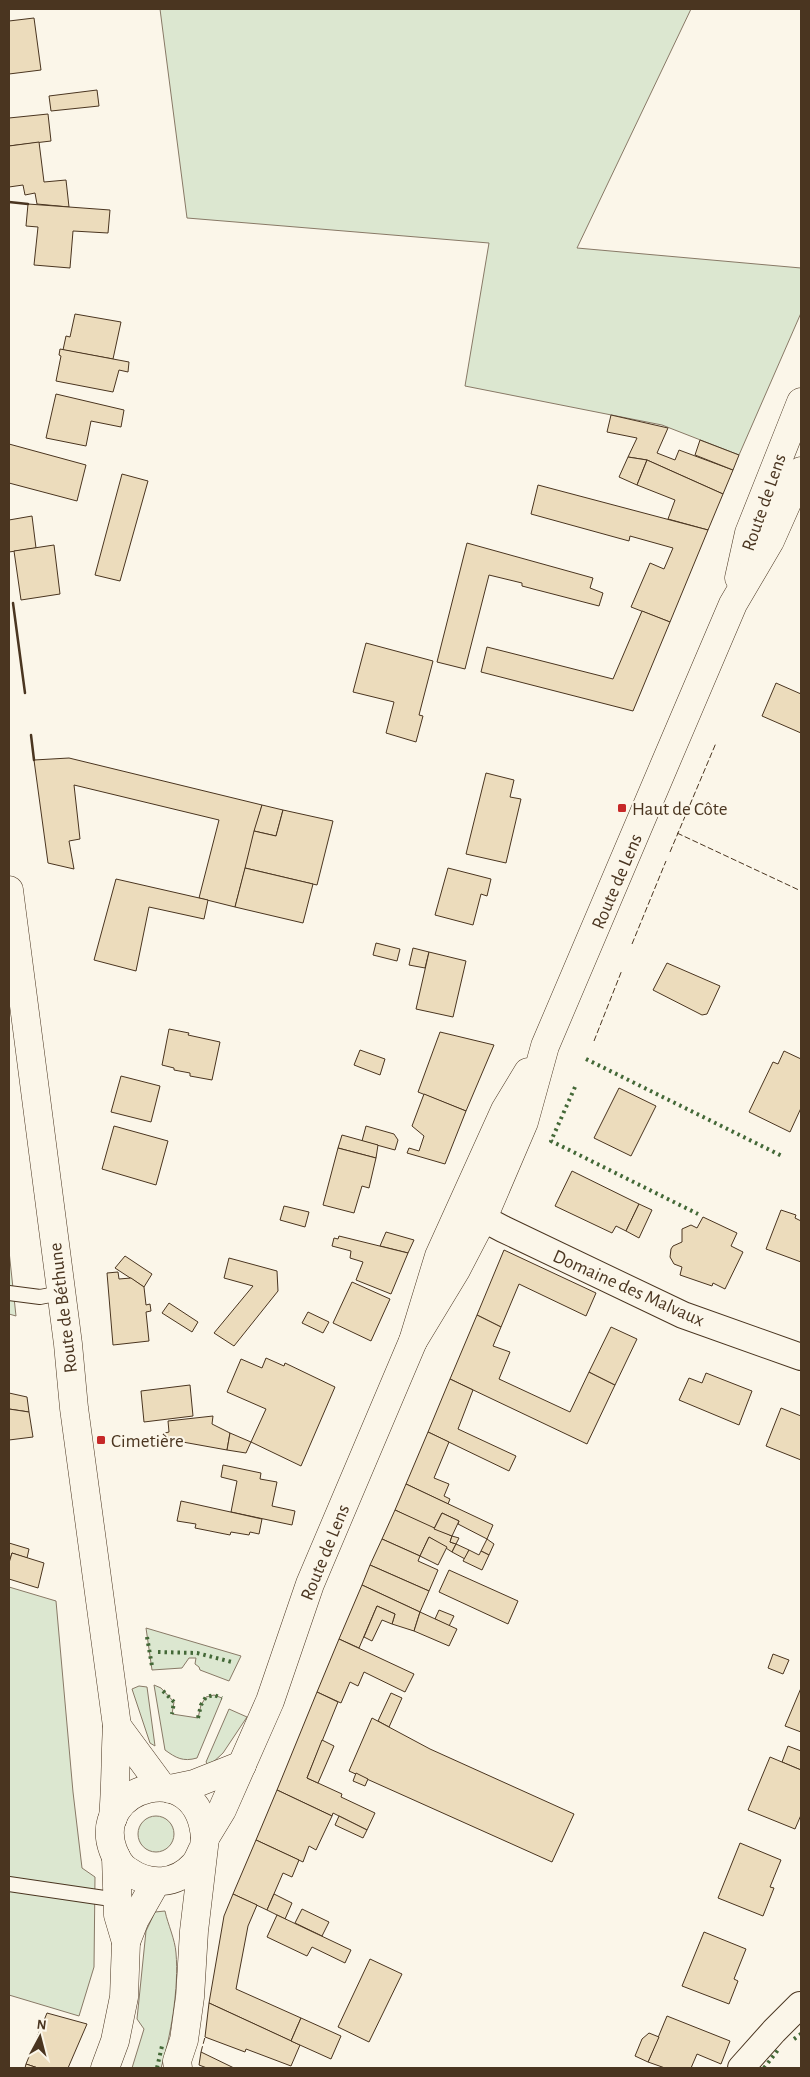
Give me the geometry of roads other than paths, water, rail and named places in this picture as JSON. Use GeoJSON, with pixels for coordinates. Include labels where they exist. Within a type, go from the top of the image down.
{"type":"FeatureCollection","features":[{"type":"Feature","properties":{"kind":"main road","name":"Route de Lens"},"geometry":{"type":"LineString","coordinates":[[204,1844],[222,1810],[270,1701],[310,1584],[413,1342],[439,1256],[472,1212],[505,1110],[544,1046],[733,604],[770,541],[793,467],[801,402]]}},
{"type":"Feature","properties":{"kind":"main road","name":"Route de Béthune"},"geometry":{"type":"LineString","coordinates":[[9,890],[68,1344],[74,1408],[117,1726],[116,1789],[113,1818]]}},
{"type":"Feature","properties":{"kind":"main road"},"geometry":{"type":"LineString","coordinates":[[117,1726],[166,1788],[182,1794],[196,1807],[204,1825],[204,1844],[194,1931],[190,1997],[184,2040],[177,2061],[178,2068]]}},
{"type":"Feature","properties":{"kind":"main road"},"geometry":{"type":"LineString","coordinates":[[194,1931],[175,1891],[159,1882],[140,1878],[126,1870],[116,1857],[111,1844],[110,1831],[113,1818],[120,1804],[132,1794],[146,1788],[166,1788],[194,1784],[242,1765]]}},
{"type":"Feature","properties":{"kind":"main road"},"geometry":{"type":"LineString","coordinates":[[126,1942],[135,1919],[159,1882],[180,1876],[194,1865],[204,1844]]}},
{"type":"Feature","properties":{"kind":"main road"},"geometry":{"type":"LineString","coordinates":[[105,2068],[115,2041],[124,1997],[126,1942],[118,1915],[116,1857]]}},
{"type":"Feature","properties":{"kind":"street","name":"Domaine des Malvaux"},"geometry":{"type":"LineString","coordinates":[[472,1212],[503,1229],[683,1315],[801,1357]]}},
{"type":"Feature","properties":{"kind":"street"},"geometry":{"type":"LineString","coordinates":[[741,2068],[801,2001]]}},
{"type":"Feature","properties":{"kind":"lane"},"geometry":{"type":"LineString","coordinates":[[9,1293],[40,1297],[61,1293]]}},
{"type":"Feature","properties":{"kind":"lane"},"geometry":{"type":"LineString","coordinates":[[9,1884],[118,1900]]}},
{"type":"Feature","properties":{"kind":"place","name":"Haut de Côte"},"geometry":{"type":"Point","coordinates":[622,808]}},
{"type":"Feature","properties":{"kind":"place","name":"Cimetière"},"geometry":{"type":"Point","coordinates":[101,1440]}}]}
